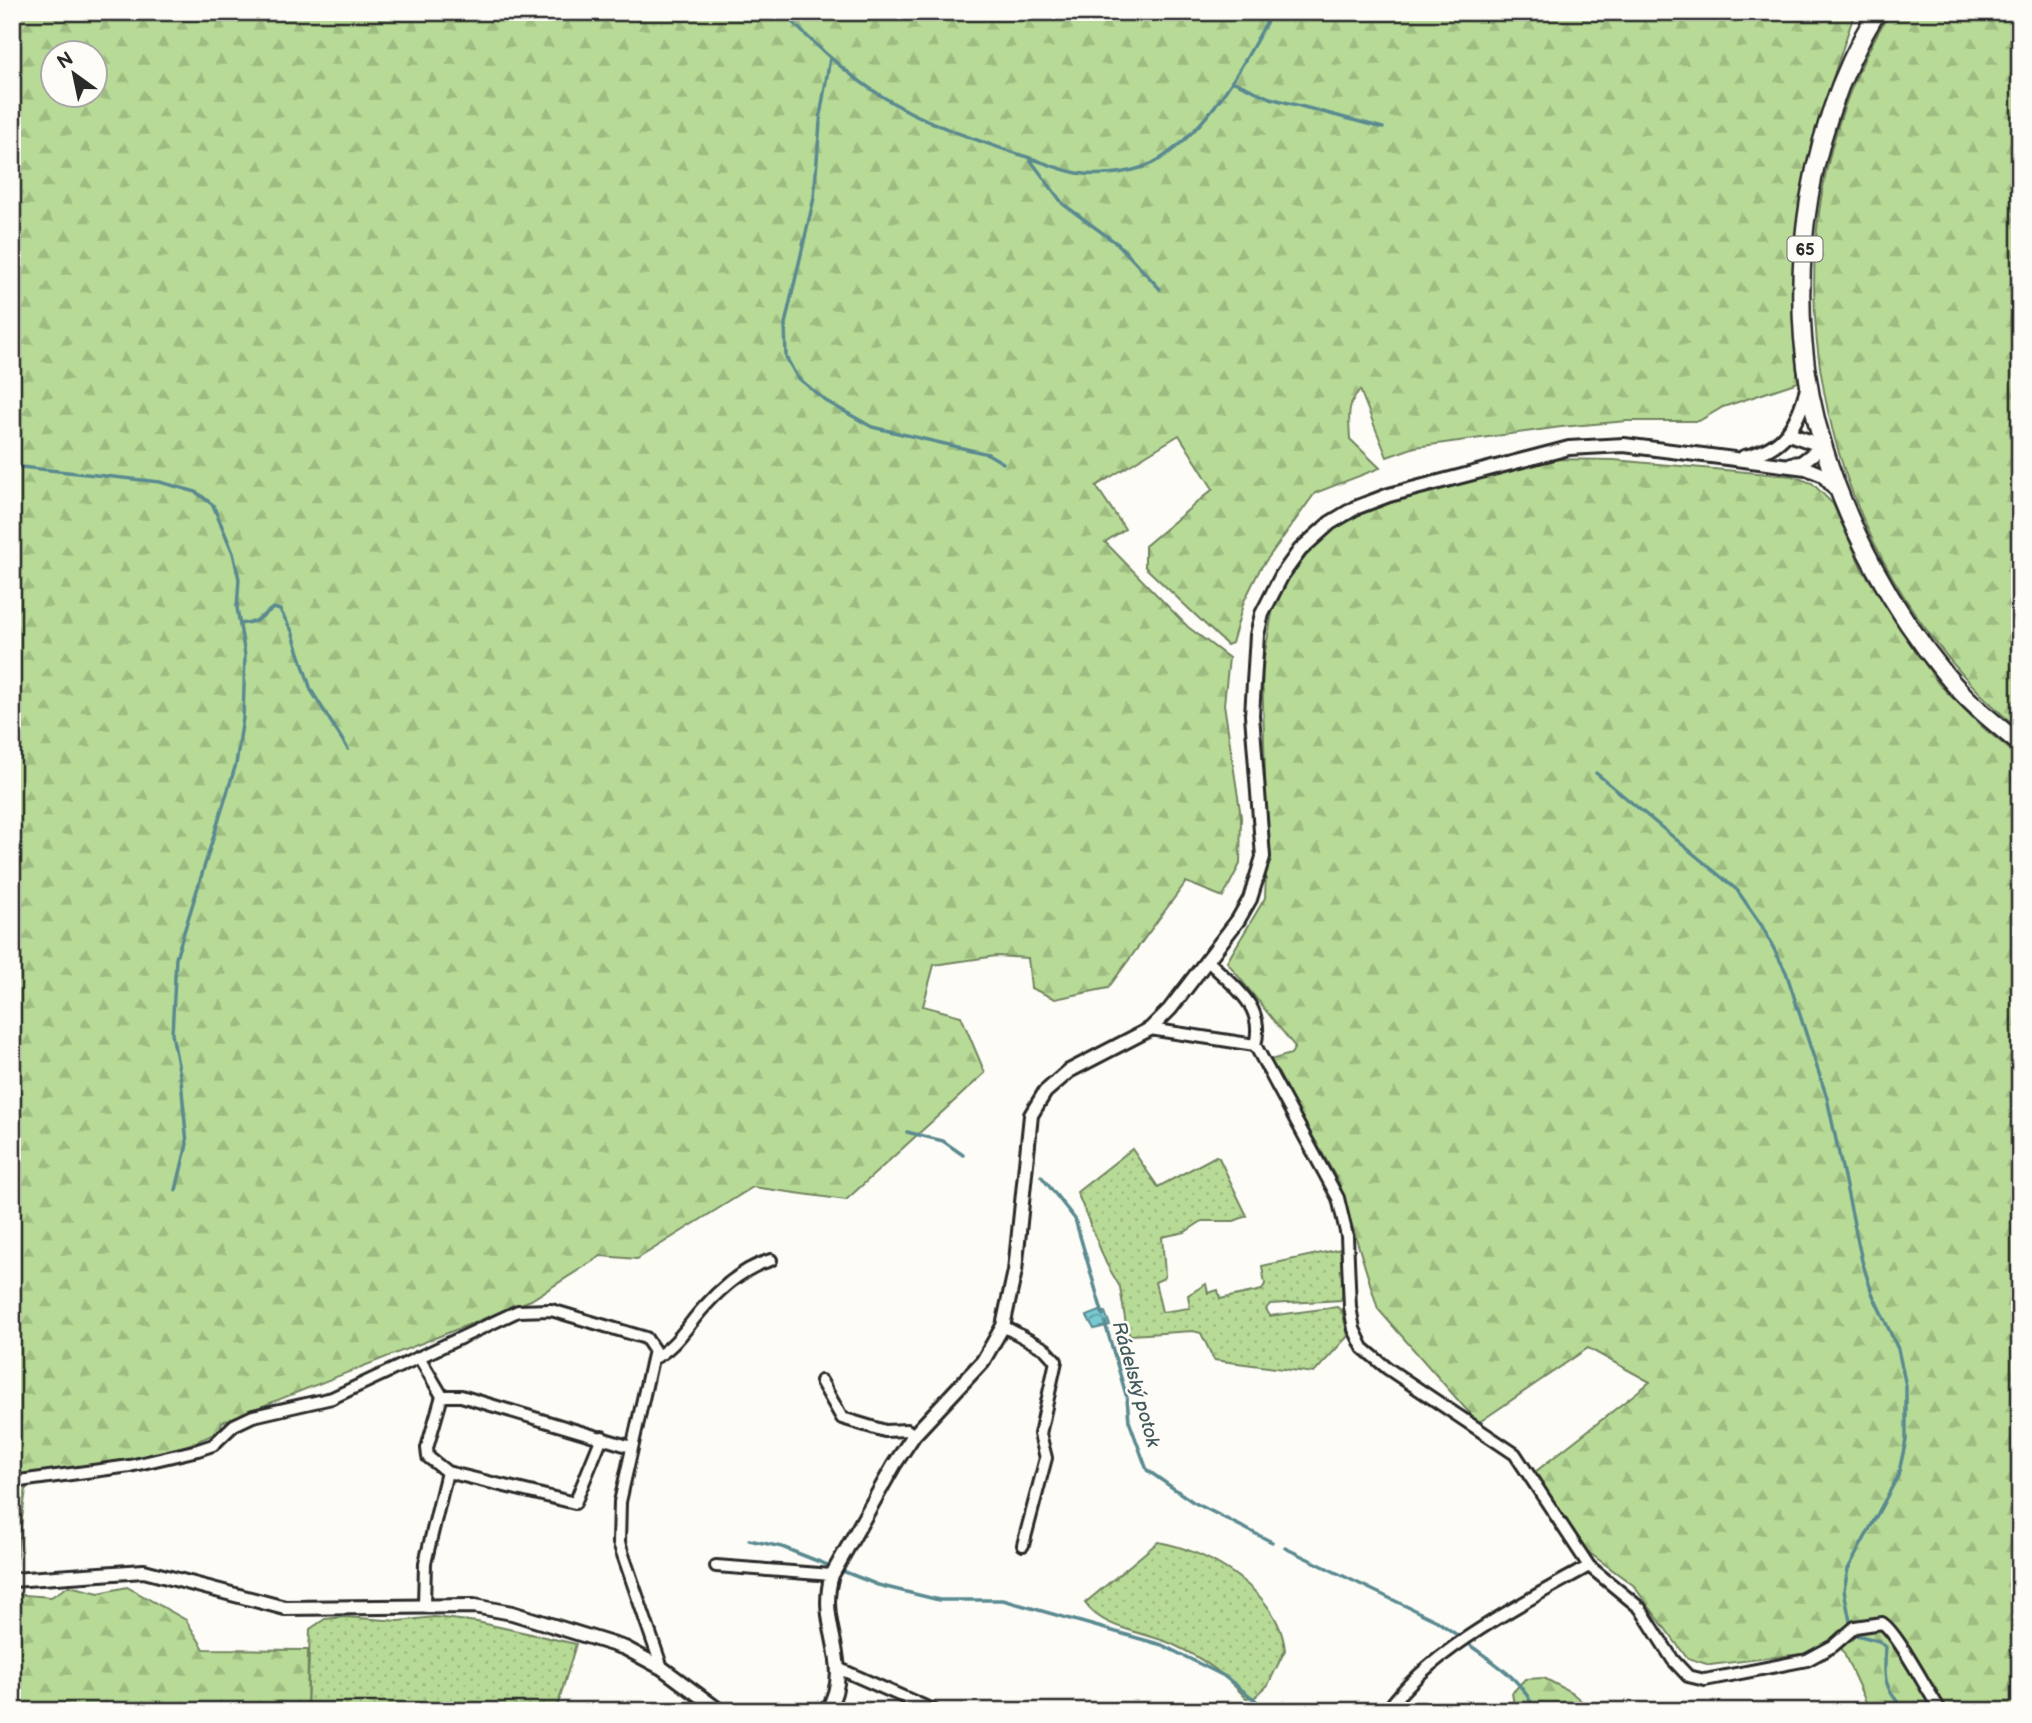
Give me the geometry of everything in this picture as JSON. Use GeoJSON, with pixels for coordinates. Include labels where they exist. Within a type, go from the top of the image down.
{"type":"FeatureCollection","features":[{"type":"Feature","properties":{"kind":"main road","name":"65"},"geometry":{"type":"LineString","coordinates":[[1877,12],[1857,51],[1830,119],[1811,196],[1802,301],[1809,380],[1823,446],[1843,500],[1872,564],[1947,676],[2020,744]]}},
{"type":"Feature","properties":{"kind":"street"},"geometry":{"type":"LineString","coordinates":[[1734,459],[1758,454],[1780,443],[1789,434],[1801,413],[1809,380]]}},
{"type":"Feature","properties":{"kind":"street"},"geometry":{"type":"LineString","coordinates":[[1789,434],[1823,446]]}},
{"type":"Feature","properties":{"kind":"street"},"geometry":{"type":"LineString","coordinates":[[827,1711],[839,1685],[840,1669],[827,1609],[827,1594],[832,1575],[914,1435],[983,1361],[1003,1326],[1015,1270],[1031,1115],[1037,1102],[1069,1071],[1150,1029],[1170,1009],[1208,961],[1250,899],[1263,858],[1252,715],[1257,635],[1272,592],[1300,550],[1330,523],[1364,504],[1534,455],[1569,448],[1624,445],[1817,471],[1843,500]]}},
{"type":"Feature","properties":{"kind":"street"},"geometry":{"type":"LineString","coordinates":[[1783,465],[1801,463],[1823,446]]}},
{"type":"Feature","properties":{"kind":"street"},"geometry":{"type":"LineString","coordinates":[[1208,961],[1253,1008],[1259,1031],[1255,1045],[1338,1198],[1347,1236],[1350,1307],[1354,1329],[1363,1348],[1387,1368],[1515,1454],[1589,1566],[1640,1608],[1673,1660],[1688,1676],[1705,1680],[1807,1660],[1833,1646],[1855,1627],[1882,1623],[1892,1630],[1920,1682],[1941,1711]]}},
{"type":"Feature","properties":{"kind":"street"},"geometry":{"type":"LineString","coordinates":[[1150,1029],[1255,1045]]}},
{"type":"Feature","properties":{"kind":"street"},"geometry":{"type":"LineString","coordinates":[[652,1359],[666,1352],[706,1304],[735,1279],[757,1264],[771,1260]]}},
{"type":"Feature","properties":{"kind":"street"},"geometry":{"type":"LineString","coordinates":[[12,1482],[130,1466],[198,1450],[213,1445],[234,1425],[253,1416],[332,1398],[518,1311],[551,1310],[646,1338],[654,1350],[620,1502],[620,1543],[662,1668]]}},
{"type":"Feature","properties":{"kind":"street"},"geometry":{"type":"LineString","coordinates":[[1003,1326],[1045,1349],[1056,1361],[1040,1434],[1046,1458],[1023,1545]]}},
{"type":"Feature","properties":{"kind":"street"},"geometry":{"type":"LineString","coordinates":[[419,1357],[442,1396],[427,1448],[428,1457],[447,1472],[575,1503],[602,1437]]}},
{"type":"Feature","properties":{"kind":"street"},"geometry":{"type":"LineString","coordinates":[[821,1381],[842,1418],[885,1431],[907,1430],[914,1435]]}},
{"type":"Feature","properties":{"kind":"street"},"geometry":{"type":"LineString","coordinates":[[442,1396],[461,1396],[631,1447]]}},
{"type":"Feature","properties":{"kind":"street"},"geometry":{"type":"LineString","coordinates":[[424,1606],[425,1563],[447,1472]]}},
{"type":"Feature","properties":{"kind":"street"},"geometry":{"type":"LineString","coordinates":[[716,1566],[832,1575]]}},
{"type":"Feature","properties":{"kind":"street"},"geometry":{"type":"LineString","coordinates":[[1387,1711],[1419,1677],[1460,1643],[1589,1566]]}},
{"type":"Feature","properties":{"kind":"street"},"geometry":{"type":"LineString","coordinates":[[12,1580],[144,1570],[285,1608],[474,1606],[512,1613],[625,1648],[662,1668],[720,1711]]}},
{"type":"Feature","properties":{"kind":"street"},"geometry":{"type":"LineString","coordinates":[[840,1669],[935,1711]]}},
{"type":"Feature","properties":{"kind":"green space"},"geometry":{"type":"Polygon","coordinates":[[[12,12],[1855,12],[1824,106],[1802,193],[1793,282],[1793,330],[1798,382],[1723,407],[1699,421],[1627,421],[1561,427],[1415,447],[1387,457],[1360,390],[1350,407],[1350,439],[1380,468],[1315,493],[1260,569],[1244,601],[1232,643],[1227,645],[1145,567],[1145,546],[1213,489],[1179,435],[1096,486],[1125,529],[1105,542],[1188,627],[1229,658],[1224,704],[1241,817],[1240,864],[1223,897],[1186,882],[1108,988],[1055,999],[1031,988],[1028,958],[996,956],[934,965],[923,1006],[961,1016],[985,1073],[846,1200],[753,1187],[637,1259],[601,1256],[531,1300],[222,1422],[220,1430],[201,1440],[127,1460],[28,1475],[15,1568],[12,1568],[12,12]]]}},
{"type":"Feature","properties":{"kind":"green space"},"geometry":{"type":"Polygon","coordinates":[[[1890,12],[2020,12],[2020,730],[1950,660],[1893,579],[1851,489],[1825,394],[1814,296],[1821,198],[1846,102],[1890,12]]]}},
{"type":"Feature","properties":{"kind":"green space"},"geometry":{"type":"Polygon","coordinates":[[[1550,459],[1614,460],[1792,476],[1812,483],[1833,504],[1862,569],[1938,683],[1980,725],[2020,758],[2020,1711],[1870,1711],[1842,1649],[1710,1665],[1687,1658],[1633,1585],[1587,1551],[1535,1472],[1650,1382],[1588,1348],[1478,1423],[1378,1309],[1339,1183],[1270,1060],[1291,1054],[1295,1047],[1227,962],[1265,898],[1267,846],[1262,669],[1272,613],[1284,583],[1315,545],[1354,513],[1550,459]]]}},
{"type":"Feature","properties":{"kind":"green space"},"geometry":{"type":"Polygon","coordinates":[[[1132,1149],[1158,1187],[1216,1156],[1247,1216],[1234,1221],[1202,1221],[1185,1232],[1162,1237],[1165,1274],[1164,1278],[1155,1282],[1162,1312],[1190,1308],[1188,1295],[1206,1284],[1208,1293],[1218,1290],[1220,1299],[1262,1290],[1265,1284],[1262,1266],[1340,1249],[1345,1253],[1342,1300],[1270,1304],[1266,1309],[1270,1316],[1337,1307],[1342,1311],[1348,1336],[1314,1373],[1214,1360],[1201,1333],[1193,1331],[1131,1335],[1127,1331],[1120,1287],[1106,1263],[1077,1192],[1132,1149]]]}},
{"type":"Feature","properties":{"kind":"green space"},"geometry":{"type":"Polygon","coordinates":[[[1158,1542],[1178,1547],[1220,1565],[1256,1593],[1270,1610],[1280,1629],[1285,1650],[1268,1685],[1255,1697],[1246,1698],[1220,1673],[1194,1655],[1172,1644],[1102,1619],[1085,1603],[1158,1542]]]}},
{"type":"Feature","properties":{"kind":"green space"},"geometry":{"type":"Polygon","coordinates":[[[69,1586],[99,1593],[127,1587],[186,1620],[204,1649],[308,1650],[307,1711],[12,1711],[12,1594],[51,1597],[69,1586]]]}},
{"type":"Feature","properties":{"kind":"green space"},"geometry":{"type":"Polygon","coordinates":[[[345,1617],[399,1621],[434,1617],[477,1622],[576,1644],[556,1711],[307,1711],[310,1629],[325,1619],[345,1617]]]}},
{"type":"Feature","properties":{"kind":"green space"},"geometry":{"type":"Polygon","coordinates":[[[1544,1678],[1571,1692],[1593,1711],[1515,1711],[1512,1693],[1525,1679],[1544,1678]]]}},
{"type":"Feature","properties":{"kind":"water"},"geometry":{"type":"Polygon","coordinates":[[[1105,1312],[1110,1325],[1094,1329],[1087,1316],[1105,1312]]]}},
{"type":"Feature","properties":{"kind":"waterway"},"geometry":{"type":"LineString","coordinates":[[782,12],[853,77],[915,115],[970,138],[1058,168],[1097,174],[1120,173],[1141,168],[1160,159],[1178,145],[1225,93],[1272,12]]}},
{"type":"Feature","properties":{"kind":"waterway"},"geometry":{"type":"LineString","coordinates":[[830,58],[821,110],[814,198],[785,324],[786,357],[797,377],[826,401],[872,427],[988,454],[1003,463]]}},
{"type":"Feature","properties":{"kind":"waterway"},"geometry":{"type":"LineString","coordinates":[[1232,81],[1270,98],[1383,128]]}},
{"type":"Feature","properties":{"kind":"waterway"},"geometry":{"type":"LineString","coordinates":[[1029,158],[1063,204],[1119,245],[1160,289]]}},
{"type":"Feature","properties":{"kind":"waterway"},"geometry":{"type":"LineString","coordinates":[[12,466],[160,482],[196,492],[213,505],[233,553],[239,579],[237,608],[245,655],[243,718],[236,764],[176,958],[172,1034],[181,1080],[187,1144],[176,1190]]}},
{"type":"Feature","properties":{"kind":"waterway"},"geometry":{"type":"LineString","coordinates":[[240,624],[256,621],[273,608],[280,610],[292,631],[311,690],[348,749]]}},
{"type":"Feature","properties":{"kind":"waterway"},"geometry":{"type":"LineString","coordinates":[[1596,773],[1737,890],[1762,926],[1786,972],[1827,1098],[1862,1261],[1872,1293],[1898,1349],[1906,1386],[1906,1440],[1898,1476],[1848,1569],[1844,1590],[1851,1627]]}},
{"type":"Feature","properties":{"kind":"waterway","name":"Rádelský potok"},"geometry":{"type":"LineString","coordinates":[[907,1132],[943,1141],[963,1155]]}},
{"type":"Feature","properties":{"kind":"waterway","name":"Rádelský potok"},"geometry":{"type":"LineString","coordinates":[[1041,1176],[1075,1219],[1103,1315]]}},
{"type":"Feature","properties":{"kind":"waterway","name":"Rádelský potok"},"geometry":{"type":"LineString","coordinates":[[1105,1323],[1127,1398],[1129,1421],[1147,1470],[1193,1502],[1272,1542]]}},
{"type":"Feature","properties":{"kind":"waterway"},"geometry":{"type":"LineString","coordinates":[[749,1540],[782,1547],[878,1585],[939,1600],[1003,1600],[1162,1645],[1224,1676],[1269,1711]]}},
{"type":"Feature","properties":{"kind":"waterway","name":"Rádelský potok"},"geometry":{"type":"LineString","coordinates":[[1285,1548],[1437,1621],[1457,1635]]}},
{"type":"Feature","properties":{"kind":"waterway"},"geometry":{"type":"LineString","coordinates":[[1853,1634],[1879,1641],[1886,1647],[1885,1667],[1889,1689],[1905,1711]]}},
{"type":"Feature","properties":{"kind":"waterway","name":"Rádelský potok"},"geometry":{"type":"LineString","coordinates":[[1471,1646],[1500,1667],[1524,1690],[1535,1711]]}}]}
